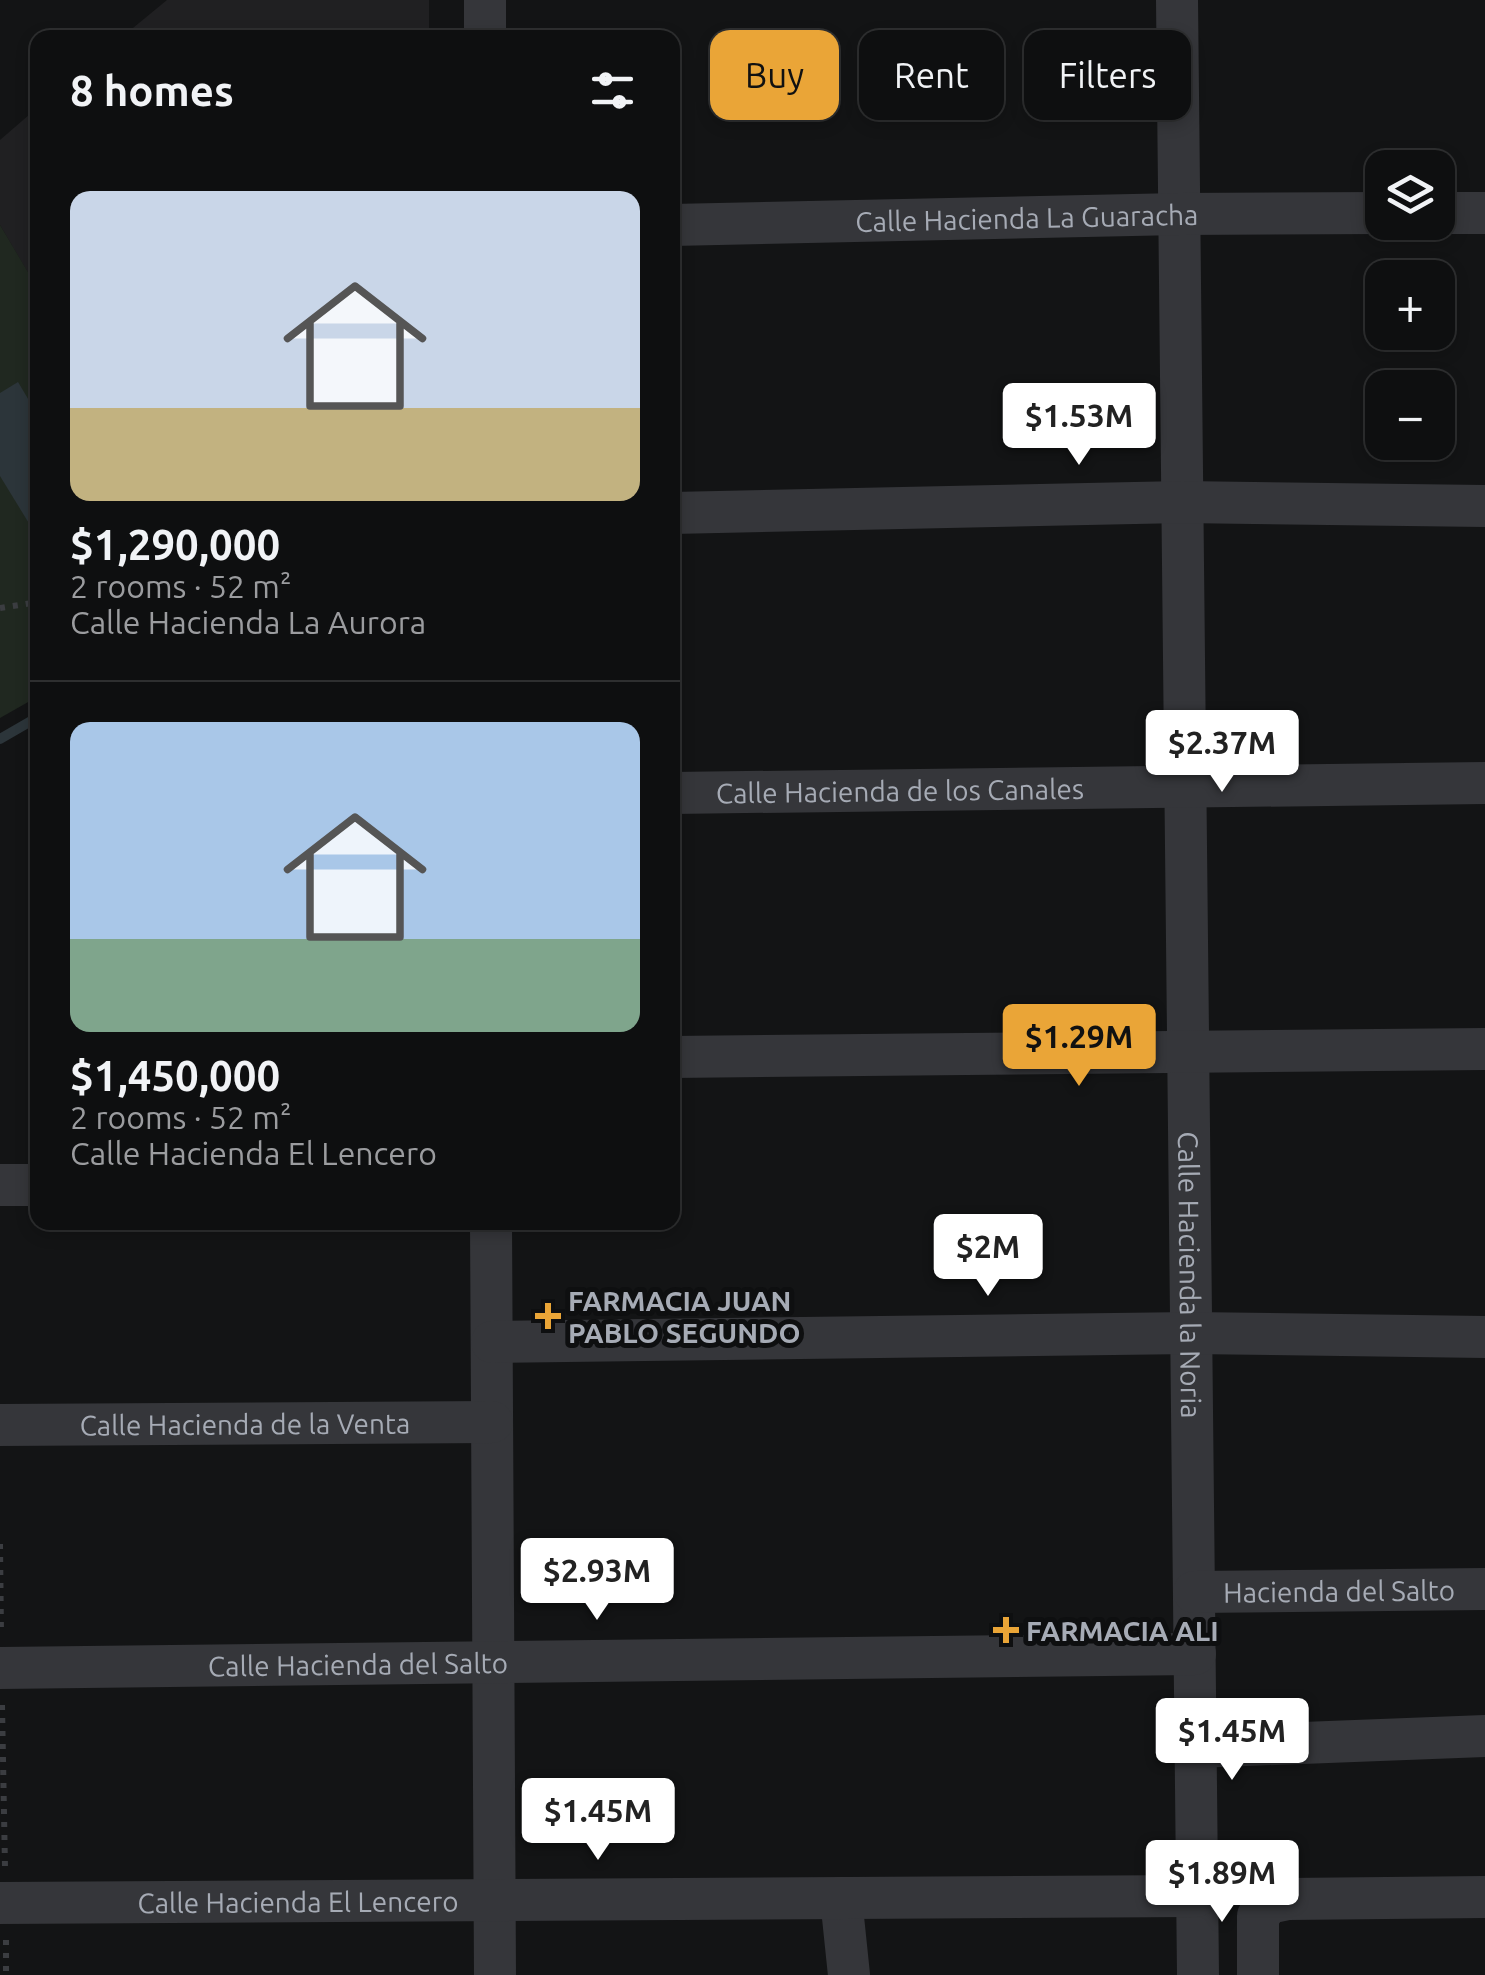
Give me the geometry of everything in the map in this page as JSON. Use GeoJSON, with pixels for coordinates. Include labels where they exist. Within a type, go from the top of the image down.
{"type":"FeatureCollection","features":[{"type":"Feature","properties":{"kind":"street"},"geometry":{"type":"LineString","coordinates":[[485,0],[485,30]]}},
{"type":"Feature","properties":{"kind":"street","name":"Calle Hacienda la Noria"},"geometry":{"type":"LineString","coordinates":[[1177,0],[1198,1975]]}},
{"type":"Feature","properties":{"kind":"street","name":"Calle Hacienda La Guaracha"},"geometry":{"type":"LineString","coordinates":[[680,225],[1365,213]]}},
{"type":"Feature","properties":{"kind":"street"},"geometry":{"type":"LineString","coordinates":[[1455,213],[1485,213]]}},
{"type":"Feature","properties":{"kind":"street"},"geometry":{"type":"LineString","coordinates":[[680,513],[1182,502],[1485,506]]}},
{"type":"Feature","properties":{"kind":"street","name":"Calle Hacienda de los Canales"},"geometry":{"type":"LineString","coordinates":[[680,793],[1485,783]]}},
{"type":"Feature","properties":{"kind":"street"},"geometry":{"type":"LineString","coordinates":[[680,1057],[1485,1048]]}},
{"type":"Feature","properties":{"kind":"street"},"geometry":{"type":"LineString","coordinates":[[0,1185],[30,1185]]}},
{"type":"Feature","properties":{"kind":"street"},"geometry":{"type":"LineString","coordinates":[[491,1230],[494,1975]]}},
{"type":"Feature","properties":{"kind":"street"},"geometry":{"type":"LineString","coordinates":[[492,1342],[1191,1332],[1485,1337]]}},
{"type":"Feature","properties":{"kind":"street","name":"Calle Hacienda de la Venta"},"geometry":{"type":"LineString","coordinates":[[0,1426],[492,1422]]}},
{"type":"Feature","properties":{"kind":"street","name":"Hacienda del Salto"},"geometry":{"type":"LineString","coordinates":[[1194,1592],[1485,1589]]}},
{"type":"Feature","properties":{"kind":"street","name":"Calle Hacienda del Salto"},"geometry":{"type":"LineString","coordinates":[[1,1668],[1194,1654]]}},
{"type":"Feature","properties":{"kind":"street"},"geometry":{"type":"LineString","coordinates":[[1195,1747],[1485,1736]]}},
{"type":"Feature","properties":{"kind":"street","name":"Calle Hacienda El Lencero"},"geometry":{"type":"LineString","coordinates":[[2,1903],[1197,1896]]}},
{"type":"Feature","properties":{"kind":"street"},"geometry":{"type":"LineString","coordinates":[[1258,1975],[1258,1916],[1268,1903],[1288,1899],[1485,1897]]}},
{"type":"Feature","properties":{"kind":"street"},"geometry":{"type":"LineString","coordinates":[[841,1898],[849,1975]]}},
{"type":"Feature","properties":{"kind":"path"},"geometry":{"type":"LineString","coordinates":[[0,608],[30,603]]}},
{"type":"Feature","properties":{"kind":"path"},"geometry":{"type":"LineString","coordinates":[[0,1544],[6,1975]]}},
{"type":"Feature","properties":{"kind":"shaded area"},"geometry":{"type":"Polygon","coordinates":[[[167,0],[429,0],[429,30],[131,30],[167,0]]]}},
{"type":"Feature","properties":{"kind":"shaded area"},"geometry":{"type":"Polygon","coordinates":[[[30,114],[30,276],[0,225],[0,140],[30,114]]]}},
{"type":"Feature","properties":{"kind":"shaded area"},"geometry":{"type":"Polygon","coordinates":[[[0,225],[30,276],[30,701],[0,718],[0,225]]]}},
{"type":"Feature","properties":{"kind":"shaded area"},"geometry":{"type":"Polygon","coordinates":[[[18,382],[30,402],[30,525],[0,476],[0,393],[18,382]]]}},
{"type":"Feature","properties":{"kind":"waterway"},"geometry":{"type":"LineString","coordinates":[[0,739],[30,722]]}},
{"type":"Feature","properties":{"kind":"place","name":"FARMACIA JUAN PABLO SEGUNDO"},"geometry":{"type":"Point","coordinates":[548,1316]}},
{"type":"Feature","properties":{"kind":"place","name":"FARMACIA ALI"},"geometry":{"type":"Point","coordinates":[1006,1630]}}]}
